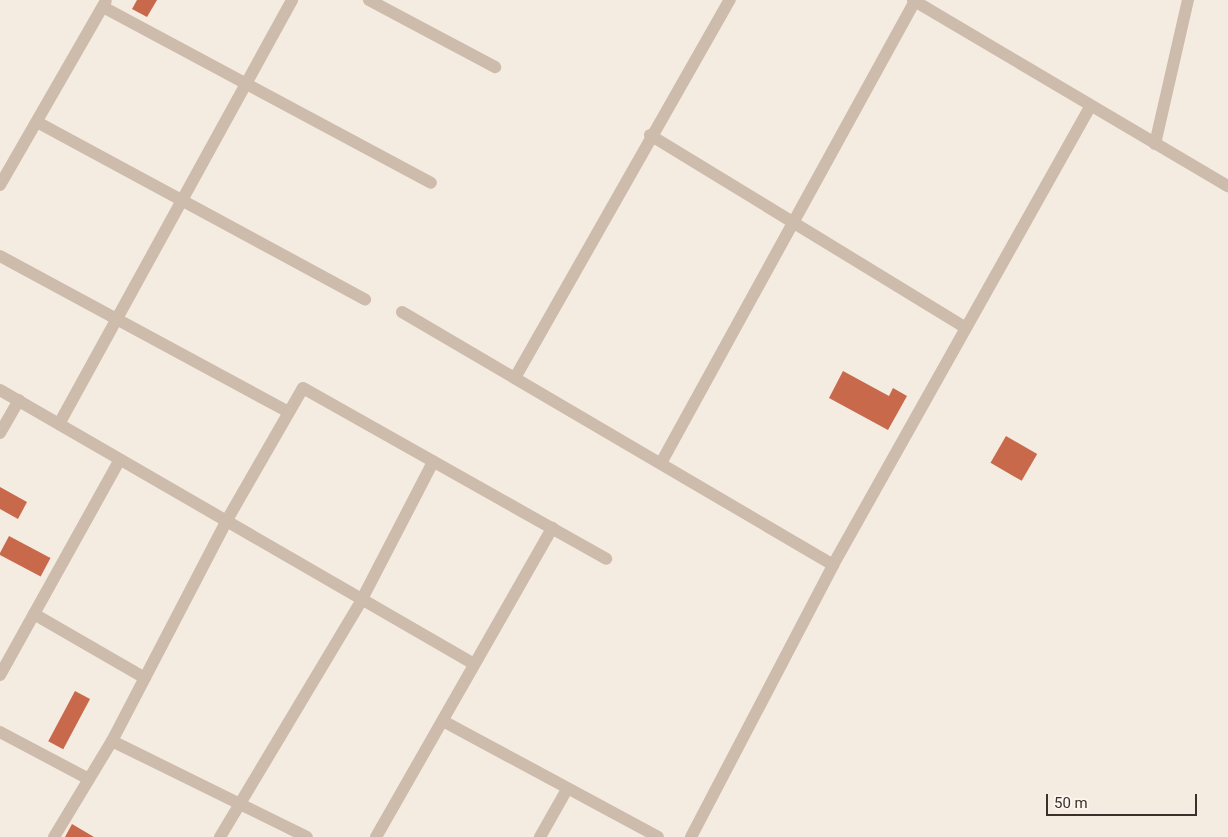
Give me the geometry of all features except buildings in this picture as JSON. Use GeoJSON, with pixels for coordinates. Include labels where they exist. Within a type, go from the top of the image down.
{"type":"FeatureCollection","features":[{"type":"Feature","properties":{"kind":"street"},"geometry":{"type":"LineString","coordinates":[[59,424],[115,317],[292,0]]}},
{"type":"Feature","properties":{"kind":"street"},"geometry":{"type":"LineString","coordinates":[[369,0],[495,68]]}},
{"type":"Feature","properties":{"kind":"street"},"geometry":{"type":"LineString","coordinates":[[516,376],[650,135],[730,0]]}},
{"type":"Feature","properties":{"kind":"street"},"geometry":{"type":"LineString","coordinates":[[1155,144],[1188,0]]}},
{"type":"Feature","properties":{"kind":"street"},"geometry":{"type":"LineString","coordinates":[[661,463],[914,1],[1090,107],[1228,186]]}},
{"type":"Feature","properties":{"kind":"street"},"geometry":{"type":"LineString","coordinates":[[0,185],[104,4],[245,84],[431,183]]}},
{"type":"Feature","properties":{"kind":"street"},"geometry":{"type":"LineString","coordinates":[[692,837],[833,565],[1090,107]]}},
{"type":"Feature","properties":{"kind":"street"},"geometry":{"type":"LineString","coordinates":[[37,122],[179,201],[365,300]]}},
{"type":"Feature","properties":{"kind":"street"},"geometry":{"type":"LineString","coordinates":[[650,135],[966,328]]}},
{"type":"Feature","properties":{"kind":"street"},"geometry":{"type":"LineString","coordinates":[[0,256],[287,411]]}},
{"type":"Feature","properties":{"kind":"street"},"geometry":{"type":"LineString","coordinates":[[402,312],[516,376],[833,565]]}},
{"type":"Feature","properties":{"kind":"street"},"geometry":{"type":"LineString","coordinates":[[54,837],[87,778],[112,741],[226,520],[287,411],[303,388],[606,559]]}},
{"type":"Feature","properties":{"kind":"street"},"geometry":{"type":"LineString","coordinates":[[0,390],[119,461],[226,520],[474,664]]}},
{"type":"Feature","properties":{"kind":"street"},"geometry":{"type":"LineString","coordinates":[[0,433],[19,400]]}},
{"type":"Feature","properties":{"kind":"street"},"geometry":{"type":"LineString","coordinates":[[0,675],[119,461]]}},
{"type":"Feature","properties":{"kind":"street"},"geometry":{"type":"LineString","coordinates":[[220,837],[361,600],[433,462]]}},
{"type":"Feature","properties":{"kind":"street"},"geometry":{"type":"LineString","coordinates":[[376,837],[552,528]]}},
{"type":"Feature","properties":{"kind":"street"},"geometry":{"type":"LineString","coordinates":[[34,614],[145,678]]}},
{"type":"Feature","properties":{"kind":"street"},"geometry":{"type":"LineString","coordinates":[[443,721],[566,791],[658,837]]}},
{"type":"Feature","properties":{"kind":"street"},"geometry":{"type":"LineString","coordinates":[[0,732],[87,778]]}},
{"type":"Feature","properties":{"kind":"street"},"geometry":{"type":"LineString","coordinates":[[112,741],[307,837]]}},
{"type":"Feature","properties":{"kind":"street"},"geometry":{"type":"LineString","coordinates":[[540,837],[566,791]]}}]}
